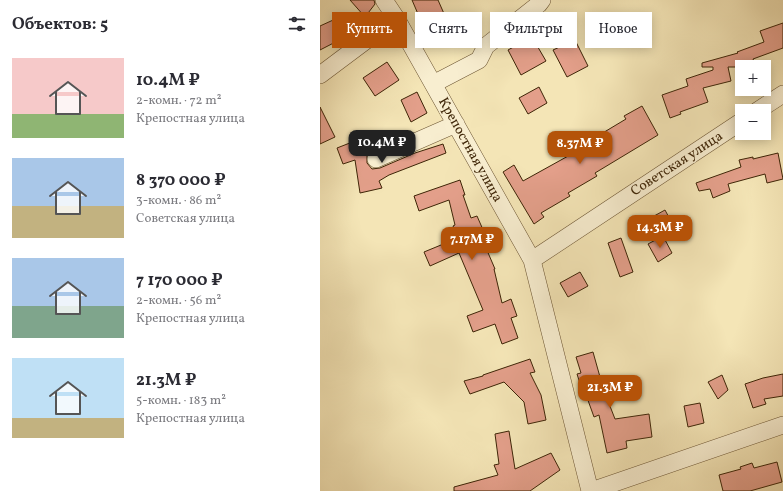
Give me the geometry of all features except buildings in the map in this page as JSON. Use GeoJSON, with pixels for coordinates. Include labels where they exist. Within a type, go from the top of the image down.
{"type":"FeatureCollection","features":[{"type":"Feature","properties":{"kind":"street","name":"Крепостная улица"},"geometry":{"type":"LineString","coordinates":[[384,0],[392,12]]}},
{"type":"Feature","properties":{"kind":"street"},"geometry":{"type":"LineString","coordinates":[[433,84],[479,60],[486,46],[542,0]]}},
{"type":"Feature","properties":{"kind":"street","name":"Крепостная улица"},"geometry":{"type":"LineString","coordinates":[[407,38],[532,260],[590,491]]}},
{"type":"Feature","properties":{"kind":"street"},"geometry":{"type":"LineString","coordinates":[[320,75],[356,48]]}},
{"type":"Feature","properties":{"kind":"street"},"geometry":{"type":"LineString","coordinates":[[768,104],[783,94]]}},
{"type":"Feature","properties":{"kind":"street"},"geometry":{"type":"LineString","coordinates":[[376,158],[456,124]]}},
{"type":"Feature","properties":{"kind":"street","name":"Советская улица"},"geometry":{"type":"LineString","coordinates":[[532,260],[735,126]]}},
{"type":"Feature","properties":{"kind":"street"},"geometry":{"type":"LineString","coordinates":[[590,491],[783,425]]}}]}
